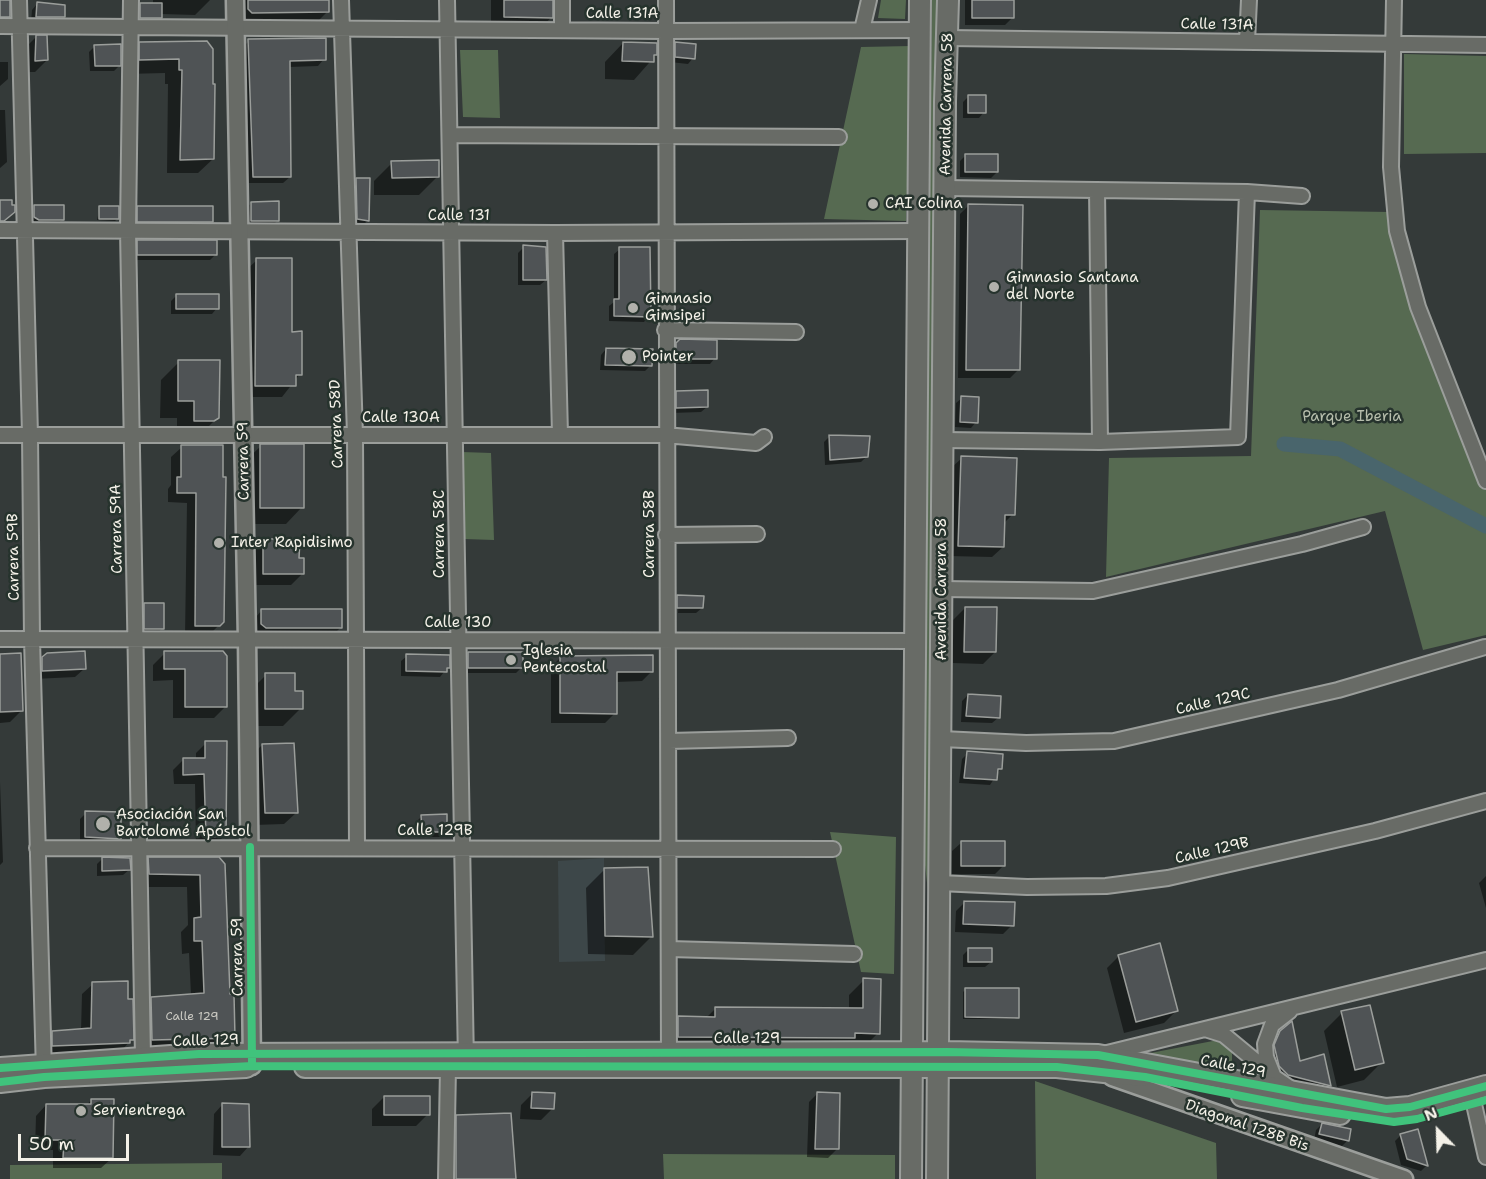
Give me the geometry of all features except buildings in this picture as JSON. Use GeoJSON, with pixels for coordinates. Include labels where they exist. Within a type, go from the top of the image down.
{"type":"FeatureCollection","features":[{"type":"Feature","properties":{"kind":"main road","name":"Avenida Carrera 58"},"geometry":{"type":"LineString","coordinates":[[911,1179],[920,0]]}},
{"type":"Feature","properties":{"kind":"main road","name":"Avenida Carrera 58"},"geometry":{"type":"LineString","coordinates":[[937,1179],[948,0]]}},
{"type":"Feature","properties":{"kind":"main road","name":"Calle 129"},"geometry":{"type":"LineString","coordinates":[[0,1082],[44,1070],[143,1057],[460,1062],[937,1059],[1095,1062],[1398,1110],[1479,1095]]}},
{"type":"Feature","properties":{"kind":"main road","name":"Calle 129"},"geometry":{"type":"LineString","coordinates":[[0,1068],[44,1070],[252,1060]]}},
{"type":"Feature","properties":{"kind":"main road","name":"Calle 129"},"geometry":{"type":"LineString","coordinates":[[1095,1062],[1145,1077],[1374,1120],[1406,1121],[1479,1095]]}},
{"type":"Feature","properties":{"kind":"street","name":"Carrera 59B"},"geometry":{"type":"LineString","coordinates":[[19,0],[30,435],[32,639],[44,1070]]}},
{"type":"Feature","properties":{"kind":"street","name":"Carrera 59A"},"geometry":{"type":"LineString","coordinates":[[131,0],[128,230],[143,1057]]}},
{"type":"Feature","properties":{"kind":"street","name":"Carrera 59"},"geometry":{"type":"LineString","coordinates":[[235,0],[244,435],[252,1060]]}},
{"type":"Feature","properties":{"kind":"street","name":"Carrera 58D"},"geometry":{"type":"LineString","coordinates":[[341,0],[354,435],[357,848]]}},
{"type":"Feature","properties":{"kind":"street","name":"Carrera 58C"},"geometry":{"type":"LineString","coordinates":[[446,1179],[460,1062],[462,848],[456,640],[456,435],[447,0]]}},
{"type":"Feature","properties":{"kind":"street"},"geometry":{"type":"LineString","coordinates":[[562,0],[562,30]]}},
{"type":"Feature","properties":{"kind":"street","name":"Carrera 58B"},"geometry":{"type":"LineString","coordinates":[[666,0],[665,435],[669,741],[669,1061]]}},
{"type":"Feature","properties":{"kind":"street"},"geometry":{"type":"LineString","coordinates":[[862,30],[869,0]]}},
{"type":"Feature","properties":{"kind":"street"},"geometry":{"type":"LineString","coordinates":[[1247,42],[1249,0]]}},
{"type":"Feature","properties":{"kind":"street"},"geometry":{"type":"LineString","coordinates":[[1394,0],[1391,167],[1397,231],[1418,307],[1486,481]]}},
{"type":"Feature","properties":{"kind":"street","name":"Calle 131A"},"geometry":{"type":"LineString","coordinates":[[0,26],[666,31],[920,30]]}},
{"type":"Feature","properties":{"kind":"street","name":"Calle 131A"},"geometry":{"type":"LineString","coordinates":[[947,38],[1486,45]]}},
{"type":"Feature","properties":{"kind":"street"},"geometry":{"type":"LineString","coordinates":[[450,135],[838,136]]}},
{"type":"Feature","properties":{"kind":"street"},"geometry":{"type":"LineString","coordinates":[[945,188],[1247,192],[1302,196]]}},
{"type":"Feature","properties":{"kind":"street"},"geometry":{"type":"LineString","coordinates":[[1097,190],[1101,442]]}},
{"type":"Feature","properties":{"kind":"street"},"geometry":{"type":"LineString","coordinates":[[943,440],[1101,442],[1238,437],[1247,192]]}},
{"type":"Feature","properties":{"kind":"street","name":"Calle 131"},"geometry":{"type":"LineString","coordinates":[[0,230],[665,234],[917,231]]}},
{"type":"Feature","properties":{"kind":"street"},"geometry":{"type":"LineString","coordinates":[[555,233],[560,435]]}},
{"type":"Feature","properties":{"kind":"street"},"geometry":{"type":"LineString","coordinates":[[665,330],[796,332]]}},
{"type":"Feature","properties":{"kind":"street","name":"Calle 130A"},"geometry":{"type":"LineString","coordinates":[[0,435],[665,435],[756,443],[765,437]]}},
{"type":"Feature","properties":{"kind":"street"},"geometry":{"type":"LineString","coordinates":[[942,589],[1093,591],[1302,544],[1363,526]]}},
{"type":"Feature","properties":{"kind":"street"},"geometry":{"type":"LineString","coordinates":[[666,535],[757,534]]}},
{"type":"Feature","properties":{"kind":"street","name":"Calle 130"},"geometry":{"type":"LineString","coordinates":[[0,639],[915,641]]}},
{"type":"Feature","properties":{"kind":"street","name":"Calle 129C"},"geometry":{"type":"LineString","coordinates":[[942,739],[1091,742],[1138,737],[1338,690],[1485,646]]}},
{"type":"Feature","properties":{"kind":"street"},"geometry":{"type":"LineString","coordinates":[[669,741],[788,738]]}},
{"type":"Feature","properties":{"kind":"street","name":"Calle 129B"},"geometry":{"type":"LineString","coordinates":[[939,883],[1027,887],[1095,886],[1168,878],[1375,831],[1486,801]]}},
{"type":"Feature","properties":{"kind":"street","name":"Calle 129B"},"geometry":{"type":"LineString","coordinates":[[37,848],[833,849]]}},
{"type":"Feature","properties":{"kind":"street"},"geometry":{"type":"LineString","coordinates":[[669,949],[854,954]]}},
{"type":"Feature","properties":{"kind":"street"},"geometry":{"type":"LineString","coordinates":[[1095,1062],[1205,1029],[1486,960]]}},
{"type":"Feature","properties":{"kind":"street","name":"Calle 129"},"geometry":{"type":"LineString","coordinates":[[1299,1006],[1283,1015],[1267,1033],[1266,1056],[1274,1077],[1306,1095]]}},
{"type":"Feature","properties":{"kind":"street"},"geometry":{"type":"LineString","coordinates":[[1205,1029],[1224,1035],[1274,1077]]}},
{"type":"Feature","properties":{"kind":"street","name":"Diagonal 128B Bis"},"geometry":{"type":"LineString","coordinates":[[1095,1062],[1156,1095],[1404,1179]]}},
{"type":"Feature","properties":{"kind":"street"},"geometry":{"type":"LineString","coordinates":[[1479,1095],[1486,1157]]}},
{"type":"Feature","properties":{"kind":"shaded area"},"geometry":{"type":"Polygon","coordinates":[[[604,858],[605,961],[559,962],[558,861],[604,858]]]}},
{"type":"Feature","properties":{"kind":"green space"},"geometry":{"type":"Polygon","coordinates":[[[881,0],[906,0],[905,19],[878,18],[881,0]]]}},
{"type":"Feature","properties":{"kind":"green space"},"geometry":{"type":"Polygon","coordinates":[[[932,0],[945,0],[932,926],[922,839],[932,0]]]}},
{"type":"Feature","properties":{"kind":"green space"},"geometry":{"type":"Polygon","coordinates":[[[911,46],[906,221],[824,219],[861,47],[911,46]]]}},
{"type":"Feature","properties":{"kind":"green space"},"geometry":{"type":"Polygon","coordinates":[[[460,50],[498,50],[500,118],[463,117],[460,50]]]}},
{"type":"Feature","properties":{"kind":"green space"},"geometry":{"type":"Polygon","coordinates":[[[1404,54],[1486,56],[1486,153],[1404,154],[1404,54]]]}},
{"type":"Feature","properties":{"kind":"green space","name":"Parque Iberia"},"geometry":{"type":"Polygon","coordinates":[[[1260,210],[1390,212],[1479,479],[1486,490],[1486,635],[1423,650],[1385,511],[1106,577],[1109,458],[1251,456],[1260,210]]]}},
{"type":"Feature","properties":{"kind":"green space"},"geometry":{"type":"Polygon","coordinates":[[[462,452],[491,453],[494,540],[464,539],[462,452]]]}},
{"type":"Feature","properties":{"kind":"green space"},"geometry":{"type":"Polygon","coordinates":[[[830,832],[896,837],[894,974],[861,972],[830,832]]]}},
{"type":"Feature","properties":{"kind":"green space"},"geometry":{"type":"Polygon","coordinates":[[[1218,1040],[1228,1042],[1232,1047],[1232,1064],[1215,1072],[1140,1055],[1218,1040]]]}},
{"type":"Feature","properties":{"kind":"green space"},"geometry":{"type":"Polygon","coordinates":[[[1035,1081],[1216,1143],[1217,1179],[1036,1179],[1035,1081]]]}},
{"type":"Feature","properties":{"kind":"green space"},"geometry":{"type":"Polygon","coordinates":[[[663,1154],[895,1155],[895,1179],[664,1179],[663,1154]]]}},
{"type":"Feature","properties":{"kind":"green space"},"geometry":{"type":"Polygon","coordinates":[[[222,1163],[222,1179],[10,1179],[10,1165],[222,1163]]]}},
{"type":"Feature","properties":{"kind":"waterway"},"geometry":{"type":"LineString","coordinates":[[1284,444],[1340,449],[1486,526]]}},
{"type":"Feature","properties":{"kind":"cycle path"},"geometry":{"type":"LineString","coordinates":[[250,847],[252,1063]]}},
{"type":"Feature","properties":{"kind":"cycle path"},"geometry":{"type":"LineString","coordinates":[[0,1068],[199,1054],[947,1052],[1098,1055],[1386,1109],[1410,1107],[1486,1086]]}},
{"type":"Feature","properties":{"kind":"cycle path"},"geometry":{"type":"LineString","coordinates":[[0,1082],[44,1077],[252,1066],[1057,1067],[1145,1077],[1302,1108],[1394,1122],[1417,1119],[1486,1100]]}},
{"type":"Feature","properties":{"kind":"place","name":"CAI Colina"},"geometry":{"type":"Point","coordinates":[873,204]}},
{"type":"Feature","properties":{"kind":"place","name":"Gimnasio Santana del Norte"},"geometry":{"type":"Point","coordinates":[994,287]}},
{"type":"Feature","properties":{"kind":"place","name":"Gimnasio Gimsipei"},"geometry":{"type":"Point","coordinates":[633,308]}},
{"type":"Feature","properties":{"kind":"place","name":"Pointer"},"geometry":{"type":"Point","coordinates":[629,357]}},
{"type":"Feature","properties":{"kind":"place","name":"Inter Rapidisimo"},"geometry":{"type":"Point","coordinates":[219,543]}},
{"type":"Feature","properties":{"kind":"place","name":"Iglesia Pentecostal"},"geometry":{"type":"Point","coordinates":[511,660]}},
{"type":"Feature","properties":{"kind":"place","name":"Asociación San Bartolomé Apóstol"},"geometry":{"type":"Point","coordinates":[103,824]}},
{"type":"Feature","properties":{"kind":"place","name":"Servientrega"},"geometry":{"type":"Point","coordinates":[81,1111]}}]}
